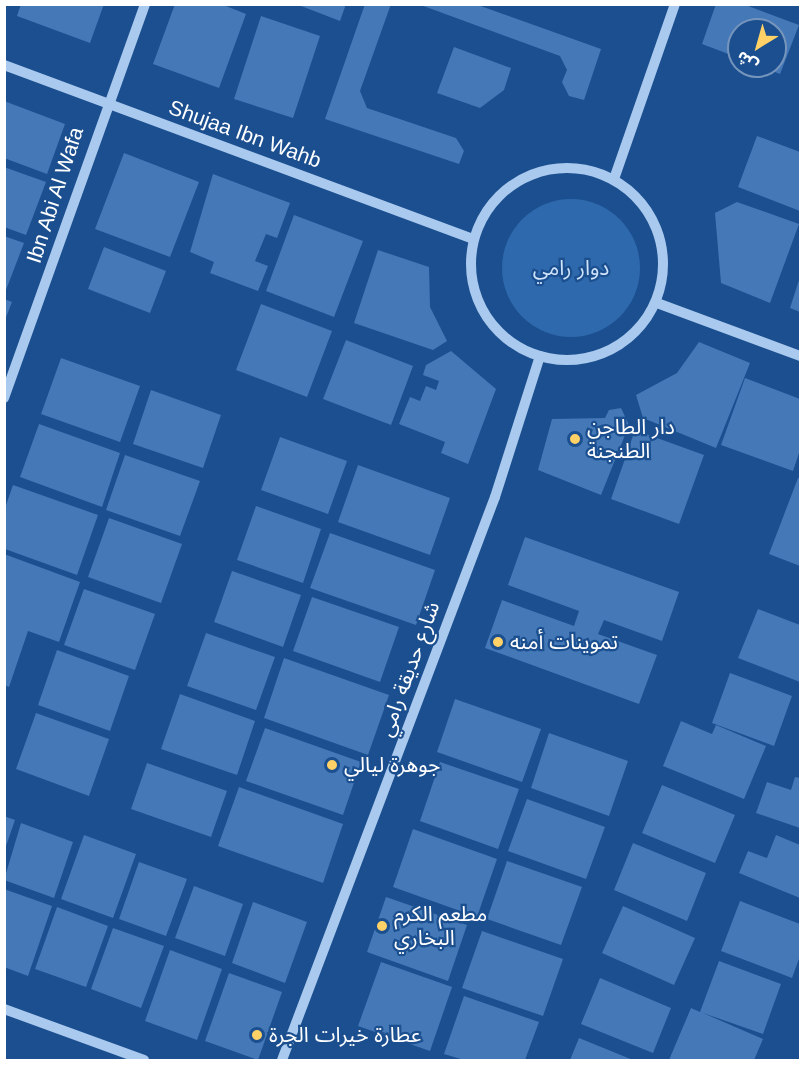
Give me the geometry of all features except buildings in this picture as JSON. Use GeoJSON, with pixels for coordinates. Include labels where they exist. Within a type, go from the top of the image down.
{"type":"FeatureCollection","features":[{"type":"Feature","properties":{"kind":"street","name":"Ibn Abi Al Wafa"},"geometry":{"type":"LineString","coordinates":[[4,399],[106,104],[145,4]]}},
{"type":"Feature","properties":{"kind":"street"},"geometry":{"type":"LineString","coordinates":[[614,179],[675,4]]}},
{"type":"Feature","properties":{"kind":"street","name":"Shujaa Ibn Wahb"},"geometry":{"type":"LineString","coordinates":[[4,65],[473,239]]}},
{"type":"Feature","properties":{"kind":"street"},"geometry":{"type":"LineString","coordinates":[[577,166],[614,179],[652,214],[665,258],[657,303],[637,332],[609,352],[575,360],[540,356],[507,339],[483,311],[471,276],[473,239],[494,199],[532,172],[577,166]]}},
{"type":"Feature","properties":{"kind":"street"},"geometry":{"type":"LineString","coordinates":[[657,303],[801,356]]}},
{"type":"Feature","properties":{"kind":"street","name":"شارع حديقة رامي"},"geometry":{"type":"LineString","coordinates":[[282,1060],[495,496],[540,356]]}},
{"type":"Feature","properties":{"kind":"street"},"geometry":{"type":"LineString","coordinates":[[4,1010],[144,1060]]}},
{"type":"Feature","properties":{"kind":"green space","name":"دوار رامي"},"geometry":{"type":"Polygon","coordinates":[[[571,199],[597,204],[620,219],[635,242],[640,268],[635,294],[620,317],[597,332],[571,337],[545,332],[522,317],[507,294],[502,268],[507,242],[522,219],[545,204],[571,199]]]}},
{"type":"Feature","properties":{"kind":"place","name":"دار الطاجن الطنجنة"},"geometry":{"type":"Point","coordinates":[575,439]}},
{"type":"Feature","properties":{"kind":"place","name":"تموينات أمنه"},"geometry":{"type":"Point","coordinates":[498,642]}},
{"type":"Feature","properties":{"kind":"place","name":"جوهرة ليالي"},"geometry":{"type":"Point","coordinates":[332,765]}},
{"type":"Feature","properties":{"kind":"place","name":"مطعم الكرم البخاري"},"geometry":{"type":"Point","coordinates":[382,926]}},
{"type":"Feature","properties":{"kind":"place","name":"عطارة خيرات الجرة"},"geometry":{"type":"Point","coordinates":[257,1035]}}]}
